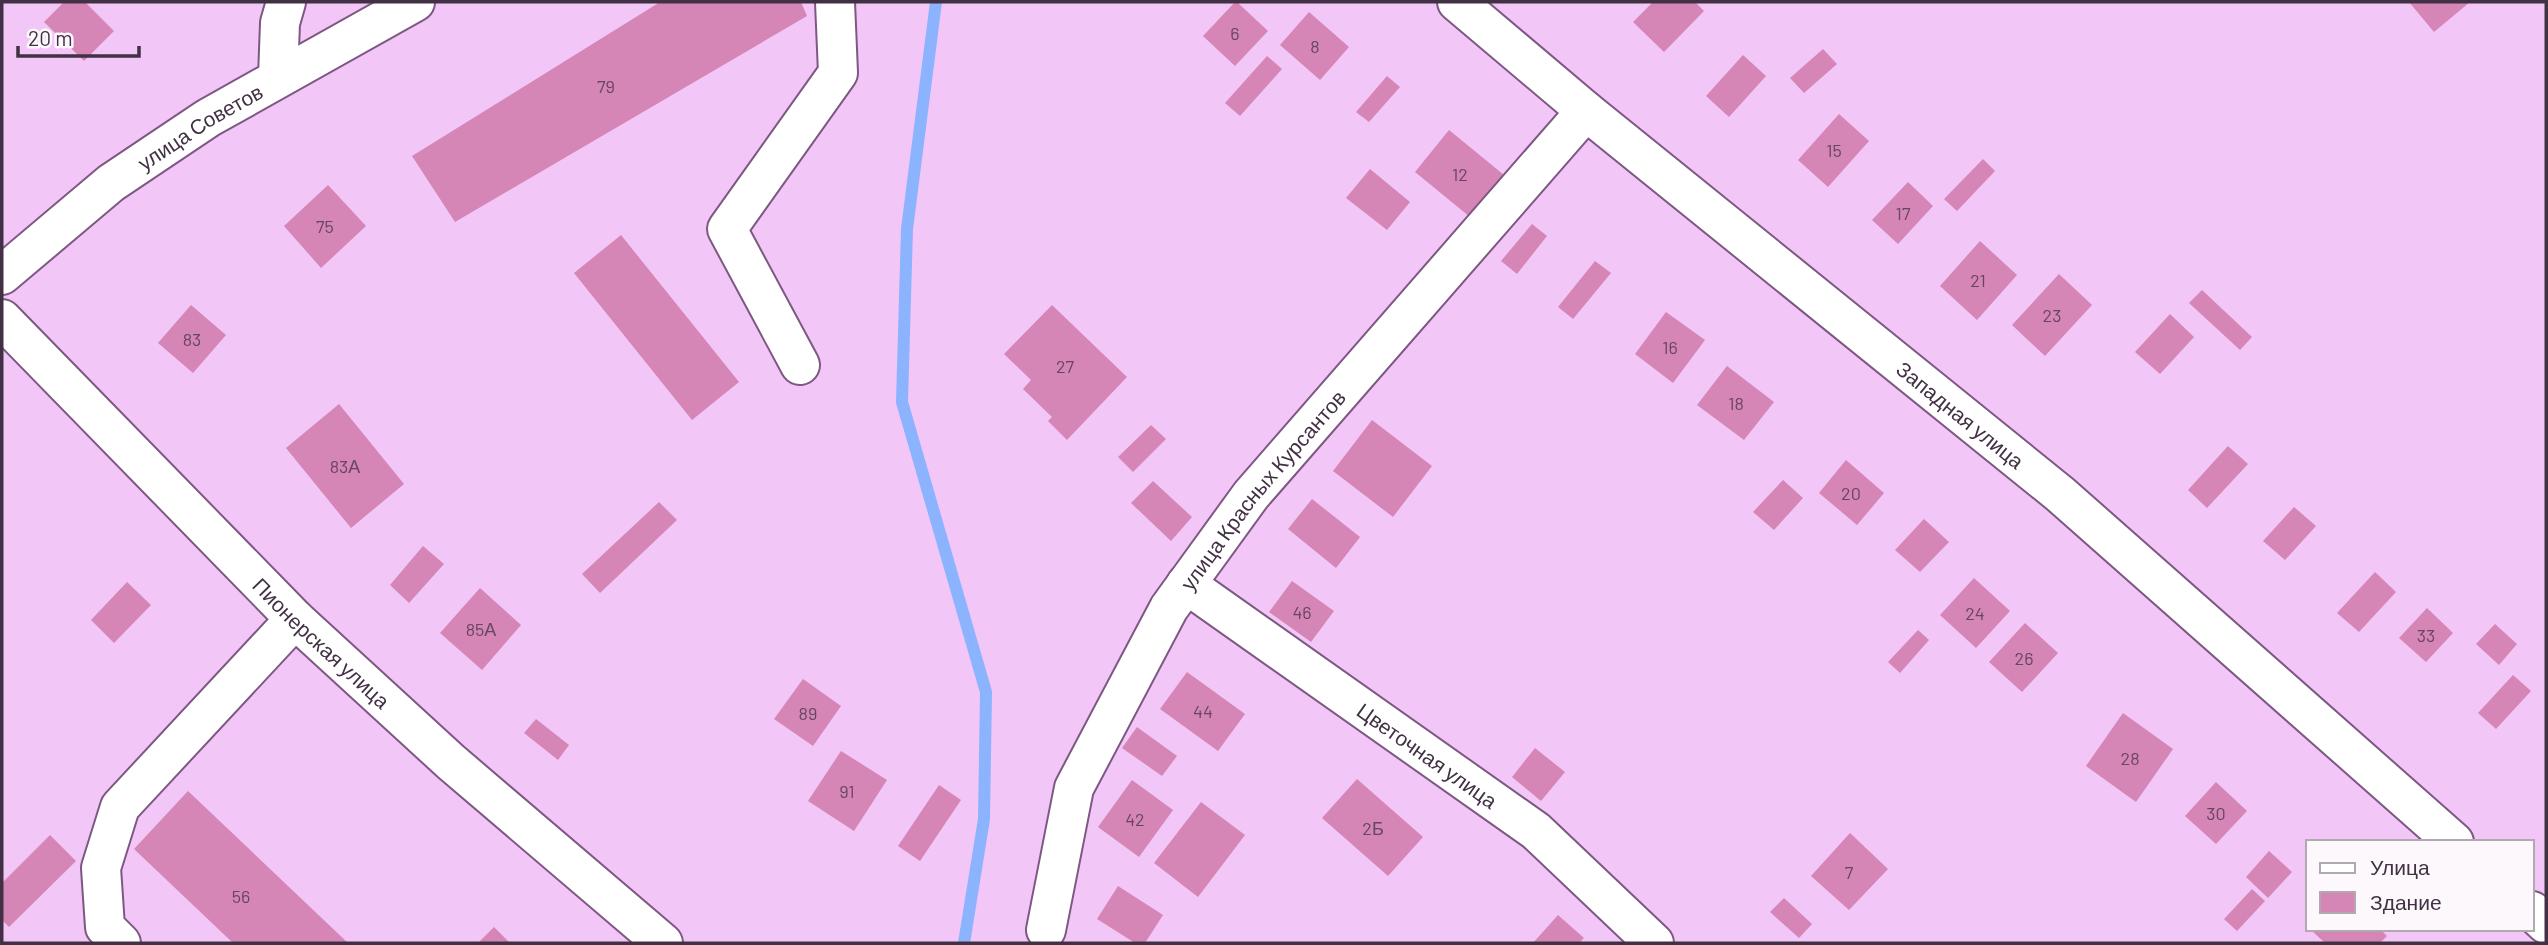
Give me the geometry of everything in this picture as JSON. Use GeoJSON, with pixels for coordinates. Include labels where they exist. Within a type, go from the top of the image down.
{"type":"FeatureCollection","features":[{"type":"Feature","properties":{"kind":"street"},"geometry":{"type":"LineString","coordinates":[[278,77],[280,23],[286,2]]}},
{"type":"Feature","properties":{"kind":"street","name":"улица Советов"},"geometry":{"type":"LineString","coordinates":[[2,275],[111,183],[208,118],[415,2]]}},
{"type":"Feature","properties":{"kind":"street"},"geometry":{"type":"LineString","coordinates":[[800,365],[727,229],[838,73],[835,2]]}},
{"type":"Feature","properties":{"kind":"street","name":"Западная улица"},"geometry":{"type":"LineString","coordinates":[[1457,2],[1586,111],[2060,494],[2452,840]]}},
{"type":"Feature","properties":{"kind":"street","name":"улица Красных Курсантов"},"geometry":{"type":"LineString","coordinates":[[1046,930],[1074,788],[1169,608],[1251,495],[1586,111]]}},
{"type":"Feature","properties":{"kind":"street","name":"Пионерская улица"},"geometry":{"type":"LineString","coordinates":[[2,319],[295,619],[451,762],[663,943]]}},
{"type":"Feature","properties":{"kind":"street","name":"Цветочная улица"},"geometry":{"type":"LineString","coordinates":[[1186,584],[1536,831],[1654,943]]}},
{"type":"Feature","properties":{"kind":"street"},"geometry":{"type":"LineString","coordinates":[[121,943],[106,927],[101,868],[120,807],[295,619]]}},
{"type":"Feature","properties":{"kind":"building"},"geometry":{"type":"Polygon","coordinates":[[[64,2],[85,2],[114,31],[84,61],[44,22],[64,2]]]}},
{"type":"Feature","properties":{"kind":"building"},"geometry":{"type":"Polygon","coordinates":[[[660,2],[801,2],[807,16],[455,222],[412,156],[660,2]]]}},
{"type":"Feature","properties":{"kind":"building"},"geometry":{"type":"Polygon","coordinates":[[[1235,2],[1268,31],[1235,66],[1203,36],[1235,2]]]}},
{"type":"Feature","properties":{"kind":"building"},"geometry":{"type":"Polygon","coordinates":[[[1653,2],[1695,2],[1704,11],[1664,52],[1633,22],[1653,2]]]}},
{"type":"Feature","properties":{"kind":"building"},"geometry":{"type":"Polygon","coordinates":[[[2409,2],[2470,2],[2434,32],[2409,2]]]}},
{"type":"Feature","properties":{"kind":"building"},"geometry":{"type":"Polygon","coordinates":[[[1309,12],[1349,47],[1320,80],[1280,45],[1309,12]]]}},
{"type":"Feature","properties":{"kind":"building"},"geometry":{"type":"Polygon","coordinates":[[[1823,49],[1837,64],[1804,93],[1790,78],[1823,49]]]}},
{"type":"Feature","properties":{"kind":"building"},"geometry":{"type":"Polygon","coordinates":[[[1743,55],[1766,76],[1729,117],[1706,96],[1743,55]]]}},
{"type":"Feature","properties":{"kind":"building"},"geometry":{"type":"Polygon","coordinates":[[[1267,56],[1282,69],[1240,116],[1225,103],[1267,56]]]}},
{"type":"Feature","properties":{"kind":"building"},"geometry":{"type":"Polygon","coordinates":[[[1387,76],[1400,87],[1369,122],[1356,112],[1387,76]]]}},
{"type":"Feature","properties":{"kind":"building"},"geometry":{"type":"Polygon","coordinates":[[[1839,114],[1869,141],[1828,187],[1798,160],[1839,114]]]}},
{"type":"Feature","properties":{"kind":"building"},"geometry":{"type":"Polygon","coordinates":[[[1449,130],[1504,175],[1470,217],[1415,172],[1449,130]]]}},
{"type":"Feature","properties":{"kind":"building"},"geometry":{"type":"Polygon","coordinates":[[[1983,159],[1995,171],[1957,211],[1944,199],[1983,159]]]}},
{"type":"Feature","properties":{"kind":"building"},"geometry":{"type":"Polygon","coordinates":[[[1370,169],[1410,202],[1387,230],[1346,198],[1370,169]]]}},
{"type":"Feature","properties":{"kind":"building"},"geometry":{"type":"Polygon","coordinates":[[[1908,182],[1933,206],[1898,244],[1872,220],[1908,182]]]}},
{"type":"Feature","properties":{"kind":"building"},"geometry":{"type":"Polygon","coordinates":[[[328,185],[366,226],[321,268],[284,226],[328,185]]]}},
{"type":"Feature","properties":{"kind":"building"},"geometry":{"type":"Polygon","coordinates":[[[1532,224],[1547,236],[1517,274],[1501,261],[1532,224]]]}},
{"type":"Feature","properties":{"kind":"building"},"geometry":{"type":"Polygon","coordinates":[[[621,235],[739,382],[692,420],[574,273],[621,235]]]}},
{"type":"Feature","properties":{"kind":"building"},"geometry":{"type":"Polygon","coordinates":[[[1980,241],[2017,275],[1977,320],[1940,286],[1980,241]]]}},
{"type":"Feature","properties":{"kind":"building"},"geometry":{"type":"Polygon","coordinates":[[[1595,261],[1611,273],[1573,319],[1558,307],[1595,261]]]}},
{"type":"Feature","properties":{"kind":"building"},"geometry":{"type":"Polygon","coordinates":[[[2059,274],[2092,305],[2045,356],[2012,325],[2059,274]]]}},
{"type":"Feature","properties":{"kind":"building"},"geometry":{"type":"Polygon","coordinates":[[[2202,290],[2252,337],[2240,350],[2189,303],[2202,290]]]}},
{"type":"Feature","properties":{"kind":"building"},"geometry":{"type":"Polygon","coordinates":[[[191,305],[226,335],[193,373],[158,343],[191,305]]]}},
{"type":"Feature","properties":{"kind":"building"},"geometry":{"type":"Polygon","coordinates":[[[1052,305],[1127,377],[1067,440],[1048,421],[1052,417],[1023,389],[1031,380],[1004,354],[1052,305]]]}},
{"type":"Feature","properties":{"kind":"building"},"geometry":{"type":"Polygon","coordinates":[[[1666,312],[1705,340],[1673,383],[1635,354],[1666,312]]]}},
{"type":"Feature","properties":{"kind":"building"},"geometry":{"type":"Polygon","coordinates":[[[2170,314],[2194,337],[2160,374],[2135,352],[2170,314]]]}},
{"type":"Feature","properties":{"kind":"building"},"geometry":{"type":"Polygon","coordinates":[[[1727,366],[1774,402],[1744,440],[1697,405],[1727,366]]]}},
{"type":"Feature","properties":{"kind":"building"},"geometry":{"type":"Polygon","coordinates":[[[339,404],[404,484],[351,528],[286,448],[339,404]]]}},
{"type":"Feature","properties":{"kind":"building"},"geometry":{"type":"Polygon","coordinates":[[[1372,420],[1432,466],[1393,517],[1333,471],[1372,420]]]}},
{"type":"Feature","properties":{"kind":"building"},"geometry":{"type":"Polygon","coordinates":[[[1151,425],[1166,439],[1133,472],[1118,457],[1151,425]]]}},
{"type":"Feature","properties":{"kind":"building"},"geometry":{"type":"Polygon","coordinates":[[[2228,446],[2248,464],[2207,508],[2188,490],[2228,446]]]}},
{"type":"Feature","properties":{"kind":"building"},"geometry":{"type":"Polygon","coordinates":[[[1846,460],[1884,493],[1857,525],[1819,493],[1846,460]]]}},
{"type":"Feature","properties":{"kind":"building"},"geometry":{"type":"Polygon","coordinates":[[[1783,480],[1803,498],[1774,530],[1753,512],[1783,480]]]}},
{"type":"Feature","properties":{"kind":"building"},"geometry":{"type":"Polygon","coordinates":[[[1153,481],[1192,517],[1171,541],[1131,503],[1153,481]]]}},
{"type":"Feature","properties":{"kind":"building"},"geometry":{"type":"Polygon","coordinates":[[[1312,499],[1360,537],[1336,568],[1288,529],[1312,499]]]}},
{"type":"Feature","properties":{"kind":"building"},"geometry":{"type":"Polygon","coordinates":[[[659,502],[677,520],[600,593],[582,574],[659,502]]]}},
{"type":"Feature","properties":{"kind":"building"},"geometry":{"type":"Polygon","coordinates":[[[2294,507],[2316,526],[2285,560],[2263,541],[2294,507]]]}},
{"type":"Feature","properties":{"kind":"building"},"geometry":{"type":"Polygon","coordinates":[[[1924,519],[1949,542],[1920,572],[1895,550],[1924,519]]]}},
{"type":"Feature","properties":{"kind":"building"},"geometry":{"type":"Polygon","coordinates":[[[423,546],[444,564],[409,603],[390,585],[423,546]]]}},
{"type":"Feature","properties":{"kind":"building"},"geometry":{"type":"Polygon","coordinates":[[[2375,572],[2396,592],[2359,632],[2337,613],[2375,572]]]}},
{"type":"Feature","properties":{"kind":"building"},"geometry":{"type":"Polygon","coordinates":[[[1974,578],[2010,611],[1976,648],[1940,615],[1974,578]]]}},
{"type":"Feature","properties":{"kind":"building"},"geometry":{"type":"Polygon","coordinates":[[[1292,581],[1334,611],[1311,642],[1269,612],[1292,581]]]}},
{"type":"Feature","properties":{"kind":"building"},"geometry":{"type":"Polygon","coordinates":[[[127,582],[151,605],[114,643],[91,620],[127,582]]]}},
{"type":"Feature","properties":{"kind":"building"},"geometry":{"type":"Polygon","coordinates":[[[480,588],[521,625],[482,670],[440,633],[480,588]]]}},
{"type":"Feature","properties":{"kind":"building"},"geometry":{"type":"Polygon","coordinates":[[[2427,608],[2453,633],[2426,662],[2399,638],[2427,608]]]}},
{"type":"Feature","properties":{"kind":"building"},"geometry":{"type":"Polygon","coordinates":[[[2025,623],[2058,653],[2022,692],[1989,662],[2025,623]]]}},
{"type":"Feature","properties":{"kind":"building"},"geometry":{"type":"Polygon","coordinates":[[[2495,624],[2517,644],[2499,665],[2476,644],[2495,624]]]}},
{"type":"Feature","properties":{"kind":"building"},"geometry":{"type":"Polygon","coordinates":[[[1918,630],[1929,640],[1900,673],[1888,662],[1918,630]]]}},
{"type":"Feature","properties":{"kind":"building"},"geometry":{"type":"Polygon","coordinates":[[[1187,672],[1245,714],[1218,751],[1160,709],[1187,672]]]}},
{"type":"Feature","properties":{"kind":"building"},"geometry":{"type":"Polygon","coordinates":[[[2513,675],[2531,691],[2496,729],[2478,713],[2513,675]]]}},
{"type":"Feature","properties":{"kind":"building"},"geometry":{"type":"Polygon","coordinates":[[[803,679],[841,706],[813,746],[774,719],[803,679]]]}},
{"type":"Feature","properties":{"kind":"building"},"geometry":{"type":"Polygon","coordinates":[[[2123,713],[2173,749],[2136,802],[2086,766],[2123,713]]]}},
{"type":"Feature","properties":{"kind":"building"},"geometry":{"type":"Polygon","coordinates":[[[536,719],[569,745],[558,760],[524,733],[536,719]]]}},
{"type":"Feature","properties":{"kind":"building"},"geometry":{"type":"Polygon","coordinates":[[[1137,727],[1177,756],[1162,776],[1122,748],[1137,727]]]}},
{"type":"Feature","properties":{"kind":"building"},"geometry":{"type":"Polygon","coordinates":[[[1535,748],[1565,772],[1541,801],[1512,777],[1535,748]]]}},
{"type":"Feature","properties":{"kind":"building"},"geometry":{"type":"Polygon","coordinates":[[[841,751],[887,780],[854,831],[808,801],[841,751]]]}},
{"type":"Feature","properties":{"kind":"building"},"geometry":{"type":"Polygon","coordinates":[[[1357,779],[1423,837],[1388,876],[1322,818],[1357,779]]]}},
{"type":"Feature","properties":{"kind":"building"},"geometry":{"type":"Polygon","coordinates":[[[1132,780],[1173,810],[1139,857],[1098,827],[1132,780]]]}},
{"type":"Feature","properties":{"kind":"building"},"geometry":{"type":"Polygon","coordinates":[[[2216,782],[2247,811],[2216,844],[2185,816],[2216,782]]]}},
{"type":"Feature","properties":{"kind":"building"},"geometry":{"type":"Polygon","coordinates":[[[939,785],[961,800],[920,861],[898,846],[939,785]]]}},
{"type":"Feature","properties":{"kind":"building"},"geometry":{"type":"Polygon","coordinates":[[[188,791],[348,943],[233,943],[134,849],[188,791]]]}},
{"type":"Feature","properties":{"kind":"building"},"geometry":{"type":"Polygon","coordinates":[[[1201,802],[1245,835],[1198,897],[1154,863],[1201,802]]]}},
{"type":"Feature","properties":{"kind":"building"},"geometry":{"type":"Polygon","coordinates":[[[1850,833],[1888,869],[1849,910],[1811,876],[1850,833]]]}},
{"type":"Feature","properties":{"kind":"building"},"geometry":{"type":"Polygon","coordinates":[[[50,835],[76,861],[9,927],[2,920],[2,883],[50,835]]]}},
{"type":"Feature","properties":{"kind":"building"},"geometry":{"type":"Polygon","coordinates":[[[2269,851],[2292,872],[2268,898],[2246,877],[2269,851]]]}},
{"type":"Feature","properties":{"kind":"building"},"geometry":{"type":"Polygon","coordinates":[[[1118,886],[1163,915],[1145,943],[1135,943],[1097,919],[1118,886]]]}},
{"type":"Feature","properties":{"kind":"building"},"geometry":{"type":"Polygon","coordinates":[[[2252,889],[2265,901],[2237,931],[2224,919],[2252,889]]]}},
{"type":"Feature","properties":{"kind":"building"},"geometry":{"type":"Polygon","coordinates":[[[1784,898],[1812,924],[1799,938],[1770,912],[1784,898]]]}},
{"type":"Feature","properties":{"kind":"building"},"geometry":{"type":"Polygon","coordinates":[[[1558,915],[1584,938],[1579,943],[1533,943],[1558,915]]]}},
{"type":"Feature","properties":{"kind":"building"},"geometry":{"type":"Polygon","coordinates":[[[494,927],[510,943],[478,943],[494,927]]]}},
{"type":"Feature","properties":{"kind":"building"},"geometry":{"type":"Polygon","coordinates":[[[2312,931],[2382,931],[2387,936],[2380,943],[2325,943],[2312,931]]]}},
{"type":"Feature","properties":{"kind":"waterway"},"geometry":{"type":"LineString","coordinates":[[936,2],[907,229],[902,402],[986,692],[984,819],[964,943]]}}]}
